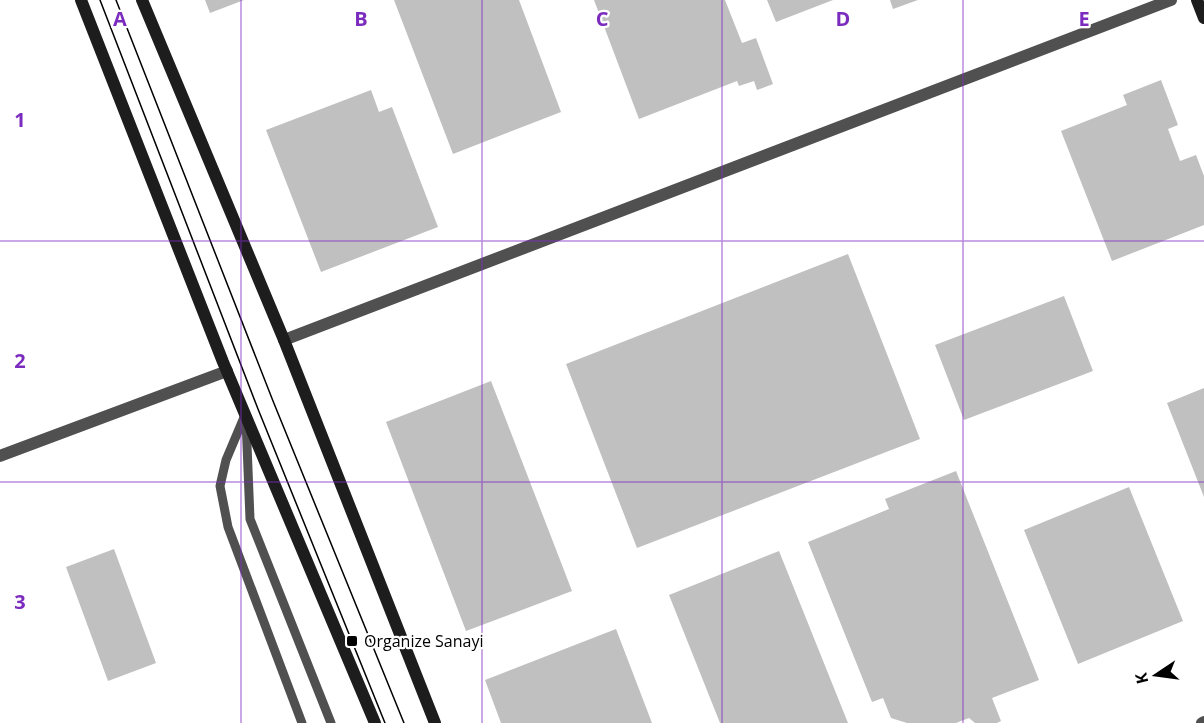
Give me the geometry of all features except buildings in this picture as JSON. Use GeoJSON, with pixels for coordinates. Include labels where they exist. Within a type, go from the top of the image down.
{"type":"FeatureCollection","features":[{"type":"Feature","properties":{"kind":"main road"},"geometry":{"type":"LineString","coordinates":[[81,0],[227,371],[375,723]]}},
{"type":"Feature","properties":{"kind":"main road"},"geometry":{"type":"LineString","coordinates":[[142,0],[284,340],[435,723]]}},
{"type":"Feature","properties":{"kind":"main road"},"geometry":{"type":"LineString","coordinates":[[1197,0],[1204,18]]}},
{"type":"Feature","properties":{"kind":"street"},"geometry":{"type":"LineString","coordinates":[[284,340],[1171,0]]}},
{"type":"Feature","properties":{"kind":"street"},"geometry":{"type":"LineString","coordinates":[[0,456],[227,371]]}},
{"type":"Feature","properties":{"kind":"lane"},"geometry":{"type":"LineString","coordinates":[[245,415],[226,460],[220,486],[228,527],[302,723]]}},
{"type":"Feature","properties":{"kind":"lane"},"geometry":{"type":"LineString","coordinates":[[245,415],[250,519],[332,723]]}},
{"type":"Feature","properties":{"kind":"tram line"},"geometry":{"type":"LineString","coordinates":[[100,0],[258,409],[385,723]]}},
{"type":"Feature","properties":{"kind":"tram line"},"geometry":{"type":"LineString","coordinates":[[116,0],[273,401],[404,723]]}},
{"type":"Feature","properties":{"kind":"place","name":"Organize Sanayi"},"geometry":{"type":"Point","coordinates":[352,641]}}]}
